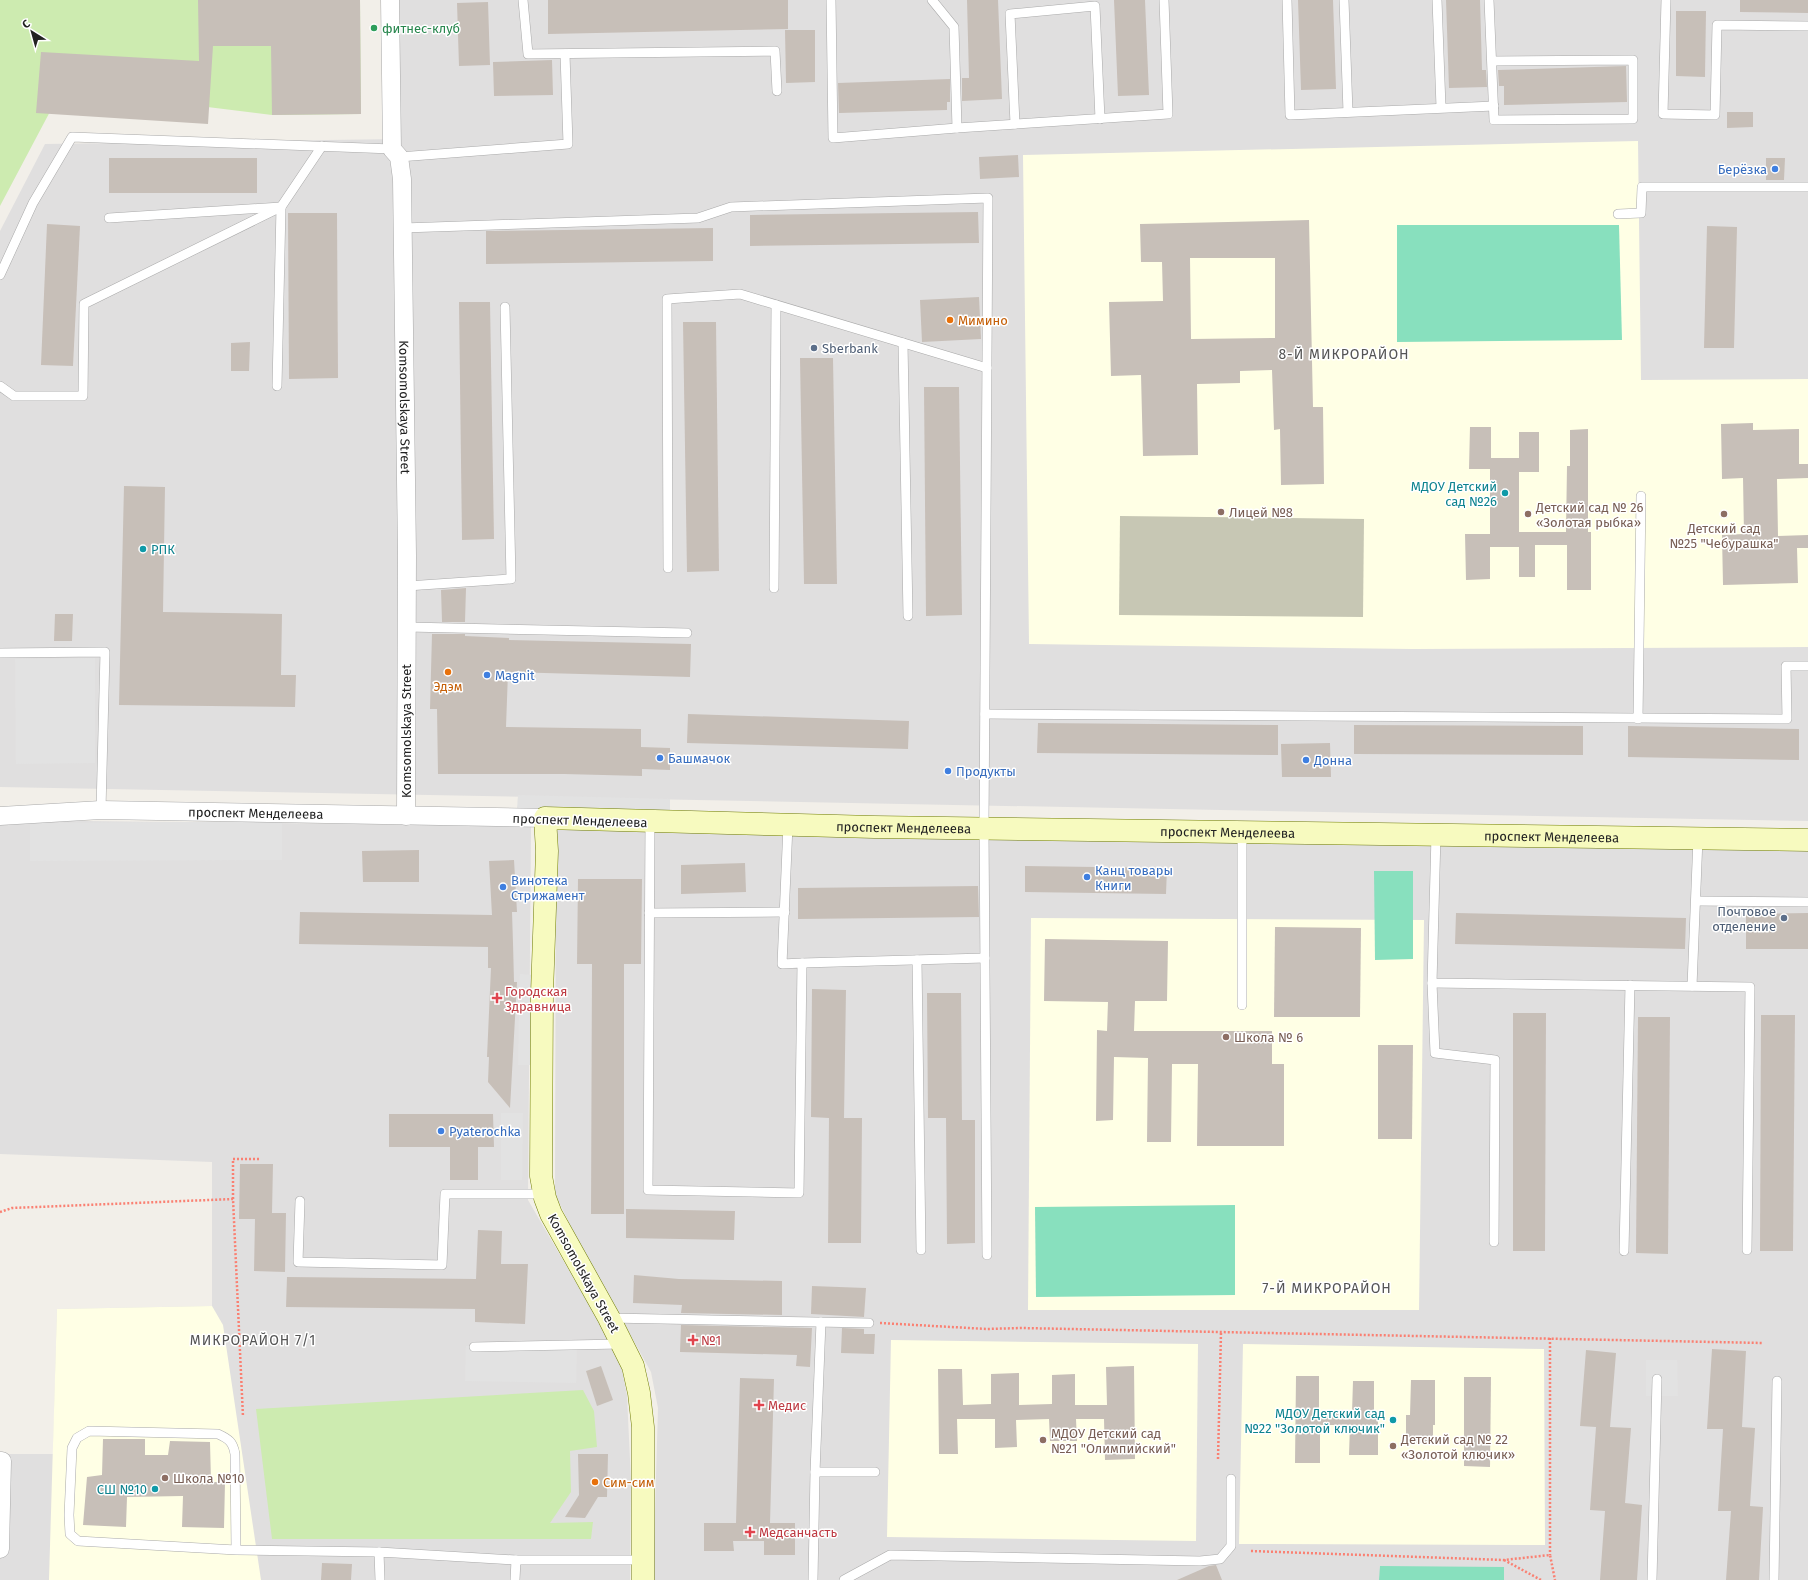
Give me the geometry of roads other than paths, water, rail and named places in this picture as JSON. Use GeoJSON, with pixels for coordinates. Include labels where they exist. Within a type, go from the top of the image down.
{"type":"FeatureCollection","features":[{"type":"Feature","properties":{"kind":"street","name":"Komsomolskaya Street"},"geometry":{"type":"LineString","coordinates":[[390,0],[395,153],[402,180],[407,586],[406,816]]}},
{"type":"Feature","properties":{"kind":"street","name":"проспект Менделеева"},"geometry":{"type":"LineString","coordinates":[[0,816],[101,810],[545,818],[650,822],[984,829],[1808,840]]}},
{"type":"Feature","properties":{"kind":"street","name":"Komsomolskaya Street"},"geometry":{"type":"LineString","coordinates":[[545,818],[547,851],[542,993],[541,1176],[544,1194],[551,1214],[623,1344],[638,1386],[643,1426],[644,1570]]}},
{"type":"Feature","properties":{"kind":"street"},"geometry":{"type":"LineString","coordinates":[[0,1461],[2,1461],[0,1549]]}},
{"type":"Feature","properties":{"kind":"lane"},"geometry":{"type":"LineString","coordinates":[[523,0],[528,54],[775,51],[777,91]]}},
{"type":"Feature","properties":{"kind":"lane"},"geometry":{"type":"LineString","coordinates":[[831,0],[833,138],[1168,114],[1164,0]]}},
{"type":"Feature","properties":{"kind":"lane"},"geometry":{"type":"LineString","coordinates":[[932,0],[954,27],[957,128]]}},
{"type":"Feature","properties":{"kind":"lane"},"geometry":{"type":"LineString","coordinates":[[1287,0],[1290,115],[1441,107],[1494,106]]}},
{"type":"Feature","properties":{"kind":"lane"},"geometry":{"type":"LineString","coordinates":[[1344,0],[1348,112]]}},
{"type":"Feature","properties":{"kind":"lane"},"geometry":{"type":"LineString","coordinates":[[1437,0],[1441,107]]}},
{"type":"Feature","properties":{"kind":"lane"},"geometry":{"type":"LineString","coordinates":[[1489,0],[1494,120],[1634,119],[1633,60],[1492,61]]}},
{"type":"Feature","properties":{"kind":"lane"},"geometry":{"type":"LineString","coordinates":[[1666,0],[1664,114],[1715,114],[1718,25],[1808,26]]}},
{"type":"Feature","properties":{"kind":"lane"},"geometry":{"type":"LineString","coordinates":[[1014,124],[1010,14],[1095,6],[1100,118]]}},
{"type":"Feature","properties":{"kind":"lane"},"geometry":{"type":"LineString","coordinates":[[0,275],[33,203],[72,138],[322,146],[395,153],[568,144],[565,54]]}},
{"type":"Feature","properties":{"kind":"lane"},"geometry":{"type":"LineString","coordinates":[[0,386],[14,396],[83,396],[84,304],[281,208],[322,146]]}},
{"type":"Feature","properties":{"kind":"lane"},"geometry":{"type":"LineString","coordinates":[[1618,214],[1641,213],[1642,187],[1808,187]]}},
{"type":"Feature","properties":{"kind":"lane"},"geometry":{"type":"LineString","coordinates":[[402,228],[698,218],[731,207],[988,198],[984,829],[986,1255]]}},
{"type":"Feature","properties":{"kind":"lane"},"geometry":{"type":"LineString","coordinates":[[109,218],[281,208]]}},
{"type":"Feature","properties":{"kind":"lane"},"geometry":{"type":"LineString","coordinates":[[277,386],[281,208]]}},
{"type":"Feature","properties":{"kind":"lane"},"geometry":{"type":"LineString","coordinates":[[668,568],[667,299],[740,294],[987,368]]}},
{"type":"Feature","properties":{"kind":"lane"},"geometry":{"type":"LineString","coordinates":[[774,588],[776,305]]}},
{"type":"Feature","properties":{"kind":"lane"},"geometry":{"type":"LineString","coordinates":[[407,586],[511,579],[505,307]]}},
{"type":"Feature","properties":{"kind":"lane"},"geometry":{"type":"LineString","coordinates":[[903,343],[908,616]]}},
{"type":"Feature","properties":{"kind":"lane"},"geometry":{"type":"LineString","coordinates":[[1638,719],[1642,496]]}},
{"type":"Feature","properties":{"kind":"lane"},"geometry":{"type":"LineString","coordinates":[[407,627],[687,634]]}},
{"type":"Feature","properties":{"kind":"lane"},"geometry":{"type":"LineString","coordinates":[[0,653],[105,652],[101,810]]}},
{"type":"Feature","properties":{"kind":"lane"},"geometry":{"type":"LineString","coordinates":[[985,714],[1787,719],[1786,666],[1808,666]]}},
{"type":"Feature","properties":{"kind":"lane"},"geometry":{"type":"LineString","coordinates":[[650,822],[648,1190],[799,1193],[802,963]]}},
{"type":"Feature","properties":{"kind":"lane"},"geometry":{"type":"LineString","coordinates":[[788,825],[782,964],[985,958]]}},
{"type":"Feature","properties":{"kind":"lane"},"geometry":{"type":"LineString","coordinates":[[1242,833],[1242,1005]]}},
{"type":"Feature","properties":{"kind":"lane"},"geometry":{"type":"LineString","coordinates":[[1436,835],[1432,983],[1435,1053],[1495,1060],[1494,1242]]}},
{"type":"Feature","properties":{"kind":"lane"},"geometry":{"type":"LineString","coordinates":[[1692,986],[1698,838]]}},
{"type":"Feature","properties":{"kind":"lane"},"geometry":{"type":"LineString","coordinates":[[1696,901],[1808,902]]}},
{"type":"Feature","properties":{"kind":"lane"},"geometry":{"type":"LineString","coordinates":[[650,913],[785,912]]}},
{"type":"Feature","properties":{"kind":"lane"},"geometry":{"type":"LineString","coordinates":[[917,960],[922,1250]]}},
{"type":"Feature","properties":{"kind":"lane"},"geometry":{"type":"LineString","coordinates":[[1432,983],[1750,987],[1747,1250]]}},
{"type":"Feature","properties":{"kind":"lane"},"geometry":{"type":"LineString","coordinates":[[1624,1251],[1630,986]]}},
{"type":"Feature","properties":{"kind":"lane"},"geometry":{"type":"LineString","coordinates":[[300,1201],[298,1262],[442,1265],[445,1194],[544,1194]]}},
{"type":"Feature","properties":{"kind":"lane"},"geometry":{"type":"LineString","coordinates":[[609,1318],[869,1323]]}},
{"type":"Feature","properties":{"kind":"lane"},"geometry":{"type":"LineString","coordinates":[[813,1580],[821,1322]]}},
{"type":"Feature","properties":{"kind":"lane"},"geometry":{"type":"LineString","coordinates":[[474,1347],[623,1344]]}},
{"type":"Feature","properties":{"kind":"lane"},"geometry":{"type":"LineString","coordinates":[[1652,1580],[1657,1379]]}},
{"type":"Feature","properties":{"kind":"lane"},"geometry":{"type":"LineString","coordinates":[[1774,1580],[1777,1381]]}},
{"type":"Feature","properties":{"kind":"lane"},"geometry":{"type":"LineString","coordinates":[[236,1550],[235,1454],[234,1445],[229,1439],[218,1434],[89,1431],[77,1438],[72,1448],[69,1515],[70,1534],[78,1541],[236,1550],[380,1552],[516,1560],[644,1570]]}},
{"type":"Feature","properties":{"kind":"lane"},"geometry":{"type":"LineString","coordinates":[[816,1472],[875,1472]]}},
{"type":"Feature","properties":{"kind":"lane"},"geometry":{"type":"LineString","coordinates":[[844,1580],[890,1555],[1200,1561],[1220,1559],[1231,1546],[1231,1479]]}},
{"type":"Feature","properties":{"kind":"lane"},"geometry":{"type":"LineString","coordinates":[[380,1552],[380,1580]]}},
{"type":"Feature","properties":{"kind":"lane"},"geometry":{"type":"LineString","coordinates":[[515,1580],[516,1560]]}},
{"type":"Feature","properties":{"kind":"place","name":"фитнес-клуб"},"geometry":{"type":"Point","coordinates":[374,28]}},
{"type":"Feature","properties":{"kind":"place","name":"Берёзка"},"geometry":{"type":"Point","coordinates":[1775,169]}},
{"type":"Feature","properties":{"kind":"place","name":"Мимино"},"geometry":{"type":"Point","coordinates":[950,320]}},
{"type":"Feature","properties":{"kind":"place","name":"Sberbank"},"geometry":{"type":"Point","coordinates":[814,348]}},
{"type":"Feature","properties":{"kind":"place","name":"МДОУ Детский сад №26"},"geometry":{"type":"Point","coordinates":[1505,493]}},
{"type":"Feature","properties":{"kind":"place","name":"Лицей №8"},"geometry":{"type":"Point","coordinates":[1221,512]}},
{"type":"Feature","properties":{"kind":"place","name":"Детский сад № 26 «Золотая рыбка»"},"geometry":{"type":"Point","coordinates":[1528,514]}},
{"type":"Feature","properties":{"kind":"place","name":"Детский сад №25 \"Чебурашка\""},"geometry":{"type":"Point","coordinates":[1724,514]}},
{"type":"Feature","properties":{"kind":"place","name":"РПК"},"geometry":{"type":"Point","coordinates":[143,549]}},
{"type":"Feature","properties":{"kind":"place","name":"Эдэм"},"geometry":{"type":"Point","coordinates":[448,672]}},
{"type":"Feature","properties":{"kind":"place","name":"Magnit"},"geometry":{"type":"Point","coordinates":[487,675]}},
{"type":"Feature","properties":{"kind":"place","name":"Башмачок"},"geometry":{"type":"Point","coordinates":[660,758]}},
{"type":"Feature","properties":{"kind":"place","name":"Донна"},"geometry":{"type":"Point","coordinates":[1306,760]}},
{"type":"Feature","properties":{"kind":"place","name":"Продукты"},"geometry":{"type":"Point","coordinates":[948,771]}},
{"type":"Feature","properties":{"kind":"place","name":"Канц товары Книги"},"geometry":{"type":"Point","coordinates":[1087,877]}},
{"type":"Feature","properties":{"kind":"place","name":"Винотека Стрижамент"},"geometry":{"type":"Point","coordinates":[503,887]}},
{"type":"Feature","properties":{"kind":"place","name":"Почтовое отделение"},"geometry":{"type":"Point","coordinates":[1784,918]}},
{"type":"Feature","properties":{"kind":"place","name":"Городская Здравница"},"geometry":{"type":"Point","coordinates":[497,998]}},
{"type":"Feature","properties":{"kind":"place","name":"Школа № 6"},"geometry":{"type":"Point","coordinates":[1226,1037]}},
{"type":"Feature","properties":{"kind":"place","name":"Pyaterochka"},"geometry":{"type":"Point","coordinates":[441,1131]}},
{"type":"Feature","properties":{"kind":"place","name":"№1"},"geometry":{"type":"Point","coordinates":[693,1340]}},
{"type":"Feature","properties":{"kind":"place","name":"Медис"},"geometry":{"type":"Point","coordinates":[759,1405]}},
{"type":"Feature","properties":{"kind":"place","name":"МДОУ Детский сад №22 \"Золотой ключик\""},"geometry":{"type":"Point","coordinates":[1393,1420]}},
{"type":"Feature","properties":{"kind":"place","name":"МДОУ Детский сад №21 \"Олимпийский\""},"geometry":{"type":"Point","coordinates":[1043,1440]}},
{"type":"Feature","properties":{"kind":"place","name":"Детский сад № 22 «Золотой ключик»"},"geometry":{"type":"Point","coordinates":[1393,1446]}},
{"type":"Feature","properties":{"kind":"place","name":"Школа №10"},"geometry":{"type":"Point","coordinates":[165,1478]}},
{"type":"Feature","properties":{"kind":"place","name":"Сим-сим"},"geometry":{"type":"Point","coordinates":[595,1482]}},
{"type":"Feature","properties":{"kind":"place","name":"СШ №10"},"geometry":{"type":"Point","coordinates":[155,1489]}},
{"type":"Feature","properties":{"kind":"place","name":"Медсанчасть"},"geometry":{"type":"Point","coordinates":[750,1532]}},
{"type":"Feature","properties":{"kind":"district","name":"8-Й МИКРОРАЙОН"},"geometry":{"type":"Point","coordinates":[1344,354]}},
{"type":"Feature","properties":{"kind":"district","name":"7-Й МИКРОРАЙОН"},"geometry":{"type":"Point","coordinates":[1327,1288]}},
{"type":"Feature","properties":{"kind":"district","name":"МИКРОРАЙОН 7/1"},"geometry":{"type":"Point","coordinates":[253,1340]}}]}
